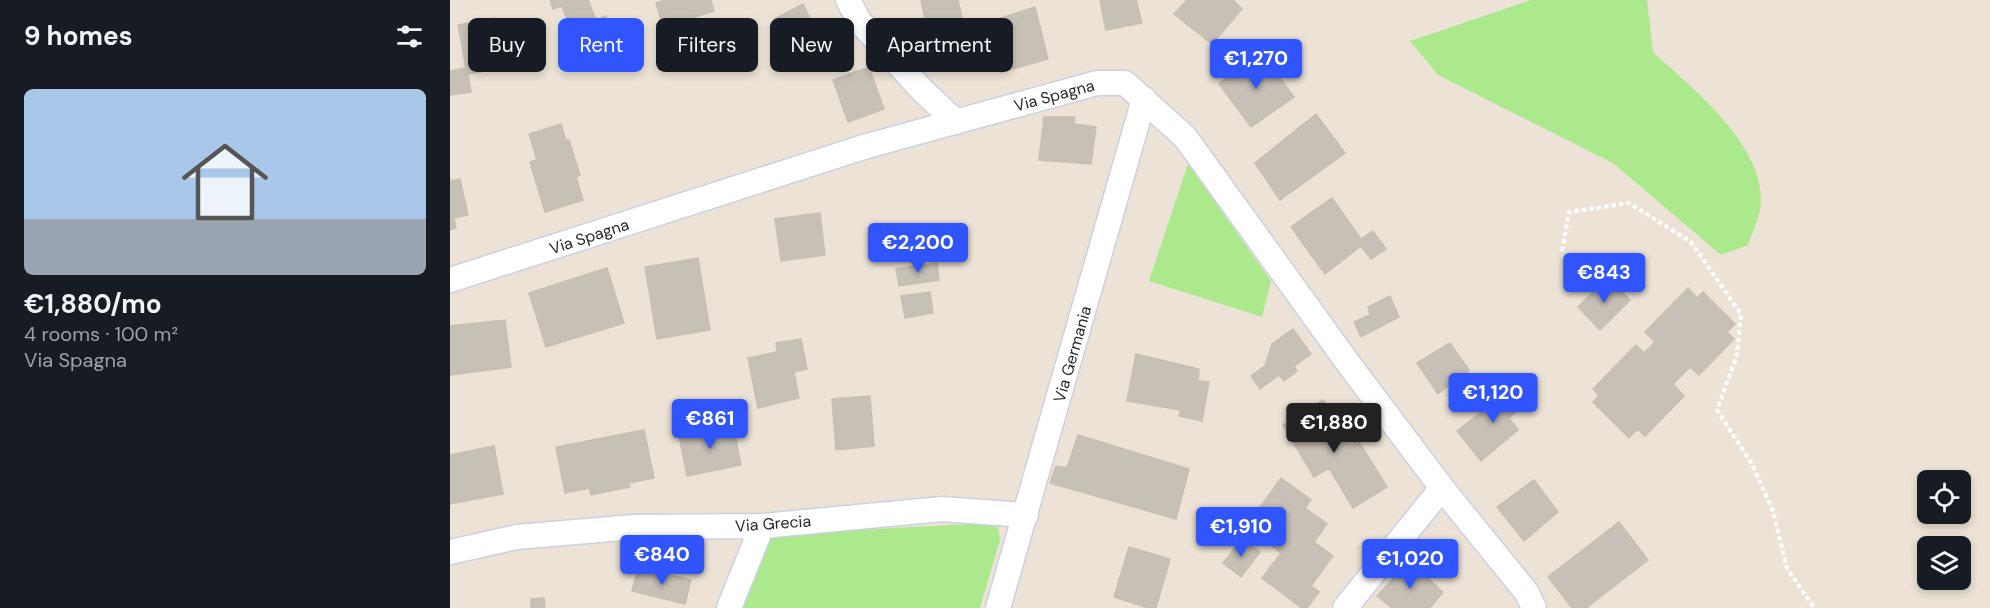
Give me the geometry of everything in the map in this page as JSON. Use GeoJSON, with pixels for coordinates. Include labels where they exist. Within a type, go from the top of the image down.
{"type":"FeatureCollection","features":[{"type":"Feature","properties":{"kind":"street"},"geometry":{"type":"LineString","coordinates":[[848,0],[859,21],[921,89],[956,122]]}},
{"type":"Feature","properties":{"kind":"street","name":"Via Spagna"},"geometry":{"type":"LineString","coordinates":[[450,280],[867,146],[1097,83],[1125,83],[1185,137],[1348,363],[1442,488],[1527,593],[1534,608]]}},
{"type":"Feature","properties":{"kind":"street","name":"Via Germania"},"geometry":{"type":"LineString","coordinates":[[998,608],[1144,99]]}},
{"type":"Feature","properties":{"kind":"street"},"geometry":{"type":"LineString","coordinates":[[1345,608],[1442,488]]}},
{"type":"Feature","properties":{"kind":"street","name":"Via Grecia"},"geometry":{"type":"LineString","coordinates":[[450,552],[517,537],[634,528],[762,526],[942,509],[1026,515]]}},
{"type":"Feature","properties":{"kind":"street"},"geometry":{"type":"LineString","coordinates":[[729,608],[762,526]]}},
{"type":"Feature","properties":{"kind":"path"},"geometry":{"type":"LineString","coordinates":[[1562,250],[1569,212],[1629,203],[1691,242],[1741,314],[1737,355],[1717,410],[1752,464],[1773,511],[1787,568],[1814,608]]}},
{"type":"Feature","properties":{"kind":"green space"},"geometry":{"type":"Polygon","coordinates":[[[1531,0],[1647,0],[1653,52],[1722,118],[1750,158],[1758,179],[1761,206],[1748,245],[1721,255],[1613,163],[1438,75],[1410,41],[1531,0]]]}},
{"type":"Feature","properties":{"kind":"green space"},"geometry":{"type":"Polygon","coordinates":[[[1188,164],[1271,281],[1262,317],[1149,281],[1188,164]]]}},
{"type":"Feature","properties":{"kind":"green space"},"geometry":{"type":"Polygon","coordinates":[[[991,523],[998,528],[1000,540],[980,608],[743,608],[765,547],[775,534],[991,523]]]}},
{"type":"Feature","properties":{"kind":"building"},"geometry":{"type":"Polygon","coordinates":[[[550,0],[588,0],[595,18],[567,18],[562,6],[553,9],[550,0]]]}},
{"type":"Feature","properties":{"kind":"building"},"geometry":{"type":"Polygon","coordinates":[[[666,0],[711,0],[714,11],[692,18],[660,18],[656,3],[666,0]]]}},
{"type":"Feature","properties":{"kind":"building"},"geometry":{"type":"Polygon","coordinates":[[[921,0],[958,0],[962,18],[925,18],[921,0]]]}},
{"type":"Feature","properties":{"kind":"building"},"geometry":{"type":"Polygon","coordinates":[[[1100,0],[1136,0],[1142,23],[1106,30],[1100,0]]]}},
{"type":"Feature","properties":{"kind":"building"},"geometry":{"type":"Polygon","coordinates":[[[1187,0],[1233,0],[1242,9],[1212,44],[1174,14],[1187,0]]]}},
{"type":"Feature","properties":{"kind":"building"},"geometry":{"type":"Polygon","coordinates":[[[803,4],[810,18],[776,18],[803,4]]]}},
{"type":"Feature","properties":{"kind":"building"},"geometry":{"type":"Polygon","coordinates":[[[1035,7],[1048,59],[1013,69],[1013,18],[1001,18],[1035,7]]]}},
{"type":"Feature","properties":{"kind":"building"},"geometry":{"type":"Polygon","coordinates":[[[468,23],[468,72],[479,72],[468,74],[471,92],[450,95],[450,71],[466,68],[458,25],[468,23]]]}},
{"type":"Feature","properties":{"kind":"building"},"geometry":{"type":"Polygon","coordinates":[[[1260,51],[1294,97],[1251,127],[1219,84],[1260,51]]]}},
{"type":"Feature","properties":{"kind":"building"},"geometry":{"type":"Polygon","coordinates":[[[866,68],[866,72],[871,72],[884,109],[848,122],[833,80],[866,68]]]}},
{"type":"Feature","properties":{"kind":"building"},"geometry":{"type":"Polygon","coordinates":[[[1316,114],[1345,153],[1280,200],[1255,163],[1316,114]]]}},
{"type":"Feature","properties":{"kind":"building"},"geometry":{"type":"Polygon","coordinates":[[[1044,117],[1075,117],[1074,124],[1096,127],[1091,164],[1039,160],[1044,117]]]}},
{"type":"Feature","properties":{"kind":"building"},"geometry":{"type":"Polygon","coordinates":[[[561,124],[566,141],[569,140],[580,175],[576,177],[583,200],[545,212],[530,162],[537,160],[529,134],[561,124]]]}},
{"type":"Feature","properties":{"kind":"building"},"geometry":{"type":"Polygon","coordinates":[[[460,179],[468,215],[454,218],[456,228],[450,230],[450,181],[460,179]]]}},
{"type":"Feature","properties":{"kind":"building"},"geometry":{"type":"Polygon","coordinates":[[[1332,198],[1361,239],[1373,231],[1386,249],[1371,259],[1361,246],[1325,274],[1291,227],[1332,198]]]}},
{"type":"Feature","properties":{"kind":"building"},"geometry":{"type":"Polygon","coordinates":[[[820,213],[825,255],[781,261],[775,219],[820,213]]]}},
{"type":"Feature","properties":{"kind":"building"},"geometry":{"type":"Polygon","coordinates":[[[698,258],[710,330],[657,339],[645,267],[698,258]]]}},
{"type":"Feature","properties":{"kind":"building"},"geometry":{"type":"Polygon","coordinates":[[[937,263],[939,280],[899,286],[896,269],[937,263]]]}},
{"type":"Feature","properties":{"kind":"building"},"geometry":{"type":"Polygon","coordinates":[[[607,268],[624,323],[546,347],[529,293],[607,268]]]}},
{"type":"Feature","properties":{"kind":"building"},"geometry":{"type":"Polygon","coordinates":[[[1608,277],[1630,300],[1600,330],[1578,307],[1608,277]]]}},
{"type":"Feature","properties":{"kind":"building"},"geometry":{"type":"Polygon","coordinates":[[[1688,288],[1697,298],[1703,292],[1735,324],[1727,332],[1734,339],[1699,375],[1690,367],[1673,384],[1684,396],[1645,436],[1637,429],[1629,438],[1593,402],[1599,395],[1593,389],[1636,345],[1644,353],[1655,342],[1645,332],[1688,288]]]}},
{"type":"Feature","properties":{"kind":"building"},"geometry":{"type":"Polygon","coordinates":[[[930,292],[933,313],[905,318],[901,296],[930,292]]]}},
{"type":"Feature","properties":{"kind":"building"},"geometry":{"type":"Polygon","coordinates":[[[1390,296],[1399,317],[1361,337],[1354,322],[1370,315],[1368,307],[1390,296]]]}},
{"type":"Feature","properties":{"kind":"building"},"geometry":{"type":"Polygon","coordinates":[[[505,320],[511,367],[450,375],[450,326],[505,320]]]}},
{"type":"Feature","properties":{"kind":"building"},"geometry":{"type":"Polygon","coordinates":[[[1293,329],[1311,354],[1294,366],[1297,371],[1284,381],[1279,375],[1260,389],[1251,376],[1265,366],[1272,344],[1293,329]]]}},
{"type":"Feature","properties":{"kind":"building"},"geometry":{"type":"Polygon","coordinates":[[[801,339],[807,369],[794,372],[799,398],[758,408],[748,358],[777,352],[776,343],[801,339]]]}},
{"type":"Feature","properties":{"kind":"building"},"geometry":{"type":"Polygon","coordinates":[[[1450,343],[1469,370],[1438,394],[1417,363],[1450,343]]]}},
{"type":"Feature","properties":{"kind":"building"},"geometry":{"type":"Polygon","coordinates":[[[1136,354],[1199,369],[1198,381],[1209,382],[1202,421],[1179,416],[1181,410],[1127,401],[1136,354]]]}},
{"type":"Feature","properties":{"kind":"building"},"geometry":{"type":"Polygon","coordinates":[[[1515,386],[1528,401],[1509,418],[1518,430],[1481,461],[1457,431],[1515,386]]]}},
{"type":"Feature","properties":{"kind":"building"},"geometry":{"type":"Polygon","coordinates":[[[870,396],[874,446],[836,450],[832,399],[870,396]]]}},
{"type":"Feature","properties":{"kind":"building"},"geometry":{"type":"Polygon","coordinates":[[[1323,400],[1351,445],[1358,440],[1387,487],[1353,508],[1329,468],[1314,477],[1283,425],[1323,400]]]}},
{"type":"Feature","properties":{"kind":"building"},"geometry":{"type":"Polygon","coordinates":[[[733,424],[741,465],[687,476],[679,435],[733,424]]]}},
{"type":"Feature","properties":{"kind":"building"},"geometry":{"type":"Polygon","coordinates":[[[644,430],[654,478],[629,483],[630,487],[591,495],[589,488],[565,493],[556,447],[644,430]]]}},
{"type":"Feature","properties":{"kind":"building"},"geometry":{"type":"Polygon","coordinates":[[[1078,435],[1189,469],[1176,519],[1050,483],[1056,466],[1067,468],[1078,435]]]}},
{"type":"Feature","properties":{"kind":"building"},"geometry":{"type":"Polygon","coordinates":[[[494,446],[503,494],[450,504],[450,455],[494,446]]]}},
{"type":"Feature","properties":{"kind":"building"},"geometry":{"type":"Polygon","coordinates":[[[1281,478],[1311,500],[1305,508],[1327,524],[1314,542],[1333,556],[1311,586],[1319,592],[1307,608],[1302,608],[1262,578],[1281,553],[1246,527],[1281,478]]]}},
{"type":"Feature","properties":{"kind":"building"},"geometry":{"type":"Polygon","coordinates":[[[1534,480],[1558,512],[1524,541],[1497,507],[1534,480]]]}},
{"type":"Feature","properties":{"kind":"building"},"geometry":{"type":"Polygon","coordinates":[[[1619,522],[1648,560],[1586,608],[1572,608],[1548,577],[1619,522]]]}},
{"type":"Feature","properties":{"kind":"building"},"geometry":{"type":"Polygon","coordinates":[[[1242,539],[1260,552],[1241,577],[1223,563],[1242,539]]]}},
{"type":"Feature","properties":{"kind":"building"},"geometry":{"type":"Polygon","coordinates":[[[1129,547],[1170,559],[1156,608],[1148,608],[1114,597],[1129,547]]]}},
{"type":"Feature","properties":{"kind":"building"},"geometry":{"type":"Polygon","coordinates":[[[1409,561],[1443,592],[1430,608],[1392,608],[1377,596],[1409,561]]]}},
{"type":"Feature","properties":{"kind":"building"},"geometry":{"type":"Polygon","coordinates":[[[638,567],[691,580],[685,604],[632,591],[638,567]]]}},
{"type":"Feature","properties":{"kind":"building"},"geometry":{"type":"Polygon","coordinates":[[[544,598],[545,608],[531,608],[531,599],[544,598]]]}}]}
